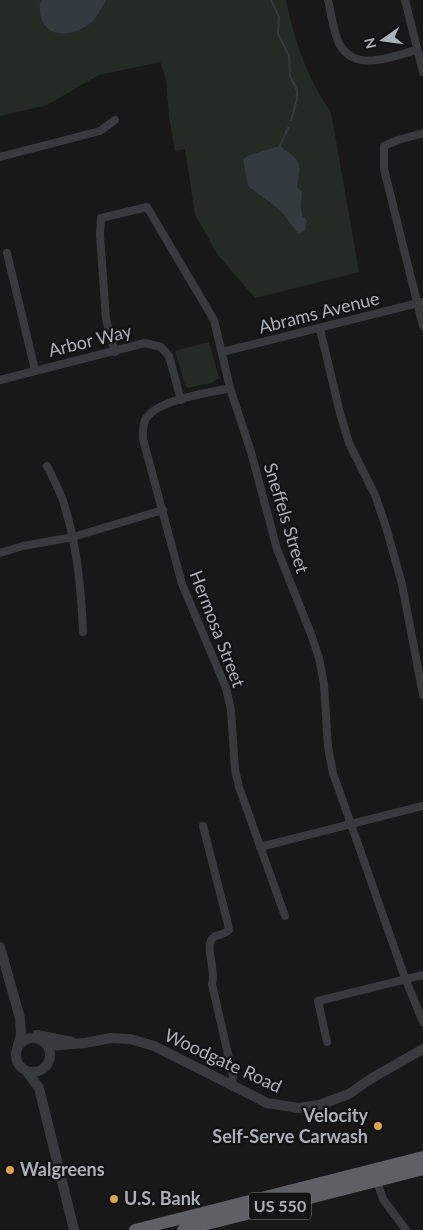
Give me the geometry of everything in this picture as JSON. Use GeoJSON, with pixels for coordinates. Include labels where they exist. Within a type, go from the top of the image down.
{"type":"FeatureCollection","features":[{"type":"Feature","properties":{"kind":"highway","name":"US 550"},"geometry":{"type":"LineString","coordinates":[[184,1230],[375,1175],[423,1156]]}},
{"type":"Feature","properties":{"kind":"highway","name":"US 550"},"geometry":{"type":"LineString","coordinates":[[135,1230],[375,1175],[423,1169]]}},
{"type":"Feature","properties":{"kind":"street"},"geometry":{"type":"LineString","coordinates":[[328,0],[339,44],[355,60],[375,61],[417,50]]}},
{"type":"Feature","properties":{"kind":"street"},"geometry":{"type":"LineString","coordinates":[[405,0],[423,72]]}},
{"type":"Feature","properties":{"kind":"street"},"geometry":{"type":"LineString","coordinates":[[0,157],[100,131],[115,120]]}},
{"type":"Feature","properties":{"kind":"street"},"geometry":{"type":"LineString","coordinates":[[423,133],[384,146],[384,169],[420,303],[423,326]]}},
{"type":"Feature","properties":{"kind":"street","name":"Sneffels Street"},"geometry":{"type":"LineString","coordinates":[[115,352],[106,319],[100,235],[101,218],[147,207],[214,320],[230,388],[251,452],[277,549],[319,658],[324,684],[328,747],[333,773],[405,978],[423,1022]]}},
{"type":"Feature","properties":{"kind":"street"},"geometry":{"type":"LineString","coordinates":[[6,253],[35,370]]}},
{"type":"Feature","properties":{"kind":"street","name":"Abrams Avenue"},"geometry":{"type":"LineString","coordinates":[[222,352],[420,303]]}},
{"type":"Feature","properties":{"kind":"street"},"geometry":{"type":"LineString","coordinates":[[320,328],[349,443],[375,495],[389,536],[402,584],[423,695]]}},
{"type":"Feature","properties":{"kind":"street","name":"Arbor Way"},"geometry":{"type":"LineString","coordinates":[[0,380],[145,343],[161,347],[169,356],[182,400]]}},
{"type":"Feature","properties":{"kind":"street"},"geometry":{"type":"LineString","coordinates":[[182,400],[230,388]]}},
{"type":"Feature","properties":{"kind":"street","name":"Hermosa Street"},"geometry":{"type":"LineString","coordinates":[[182,400],[163,405],[152,412],[144,422],[143,439],[182,584],[226,688],[231,710],[238,786],[285,916]]}},
{"type":"Feature","properties":{"kind":"street"},"geometry":{"type":"LineString","coordinates":[[47,466],[62,500],[73,537],[80,580],[83,632]]}},
{"type":"Feature","properties":{"kind":"street"},"geometry":{"type":"LineString","coordinates":[[0,554],[23,546],[73,537],[163,510]]}},
{"type":"Feature","properties":{"kind":"street"},"geometry":{"type":"LineString","coordinates":[[260,846],[423,806]]}},
{"type":"Feature","properties":{"kind":"street"},"geometry":{"type":"LineString","coordinates":[[203,826],[229,930],[225,934],[214,937],[210,942],[209,948],[214,979],[212,984],[233,1076],[232,1085]]}},
{"type":"Feature","properties":{"kind":"street"},"geometry":{"type":"LineString","coordinates":[[0,947],[20,1018],[20,1035],[16,1056],[18,1065],[28,1073],[39,1088],[74,1230]]}},
{"type":"Feature","properties":{"kind":"street"},"geometry":{"type":"LineString","coordinates":[[327,1042],[318,1001],[423,974]]}},
{"type":"Feature","properties":{"kind":"street"},"geometry":{"type":"LineString","coordinates":[[20,1018],[31,1035],[48,1046],[50,1058],[43,1070],[39,1088]]}},
{"type":"Feature","properties":{"kind":"street"},"geometry":{"type":"LineString","coordinates":[[17,1047],[31,1035]]}},
{"type":"Feature","properties":{"kind":"street","name":"Woodgate Road"},"geometry":{"type":"LineString","coordinates":[[31,1035],[80,1043]]}},
{"type":"Feature","properties":{"kind":"street","name":"Woodgate Road"},"geometry":{"type":"LineString","coordinates":[[48,1046],[111,1038],[130,1039],[154,1046],[267,1103],[291,1108],[306,1108],[319,1105],[349,1094],[372,1078],[423,1049]]}},
{"type":"Feature","properties":{"kind":"street","name":"Woodgate Road"},"geometry":{"type":"LineString","coordinates":[[50,1058],[80,1043]]}},
{"type":"Feature","properties":{"kind":"street"},"geometry":{"type":"LineString","coordinates":[[28,1073],[43,1070]]}},
{"type":"Feature","properties":{"kind":"street"},"geometry":{"type":"LineString","coordinates":[[375,1175],[383,1200],[406,1230]]}},
{"type":"Feature","properties":{"kind":"shaded area"},"geometry":{"type":"Polygon","coordinates":[[[0,0],[286,0],[302,58],[315,86],[331,112],[359,272],[255,298],[218,255],[195,215],[185,149],[175,151],[169,116],[166,79],[160,62],[99,75],[47,105],[0,116],[0,0]]]}},
{"type":"Feature","properties":{"kind":"shaded area"},"geometry":{"type":"Polygon","coordinates":[[[41,0],[106,0],[94,20],[88,25],[73,32],[58,33],[51,31],[42,20],[40,11],[41,0]]]}},
{"type":"Feature","properties":{"kind":"shaded area"},"geometry":{"type":"Polygon","coordinates":[[[280,146],[296,159],[299,167],[297,187],[302,192],[302,216],[307,220],[305,231],[298,233],[280,210],[248,186],[243,159],[280,146]]]}},
{"type":"Feature","properties":{"kind":"shaded area"},"geometry":{"type":"Polygon","coordinates":[[[209,342],[219,378],[211,383],[188,388],[185,385],[175,351],[209,342]]]}},
{"type":"Feature","properties":{"kind":"waterway"},"geometry":{"type":"LineString","coordinates":[[271,0],[279,17],[278,34],[289,56],[290,76],[297,90],[297,100],[291,120]]}},
{"type":"Feature","properties":{"kind":"waterway"},"geometry":{"type":"LineString","coordinates":[[280,146],[288,128]]}},
{"type":"Feature","properties":{"kind":"place","name":"Velocity Self-Serve Carwash"},"geometry":{"type":"Point","coordinates":[378,1126]}},
{"type":"Feature","properties":{"kind":"place","name":"Walgreens"},"geometry":{"type":"Point","coordinates":[10,1170]}},
{"type":"Feature","properties":{"kind":"place","name":"U.S. Bank"},"geometry":{"type":"Point","coordinates":[114,1199]}}]}
